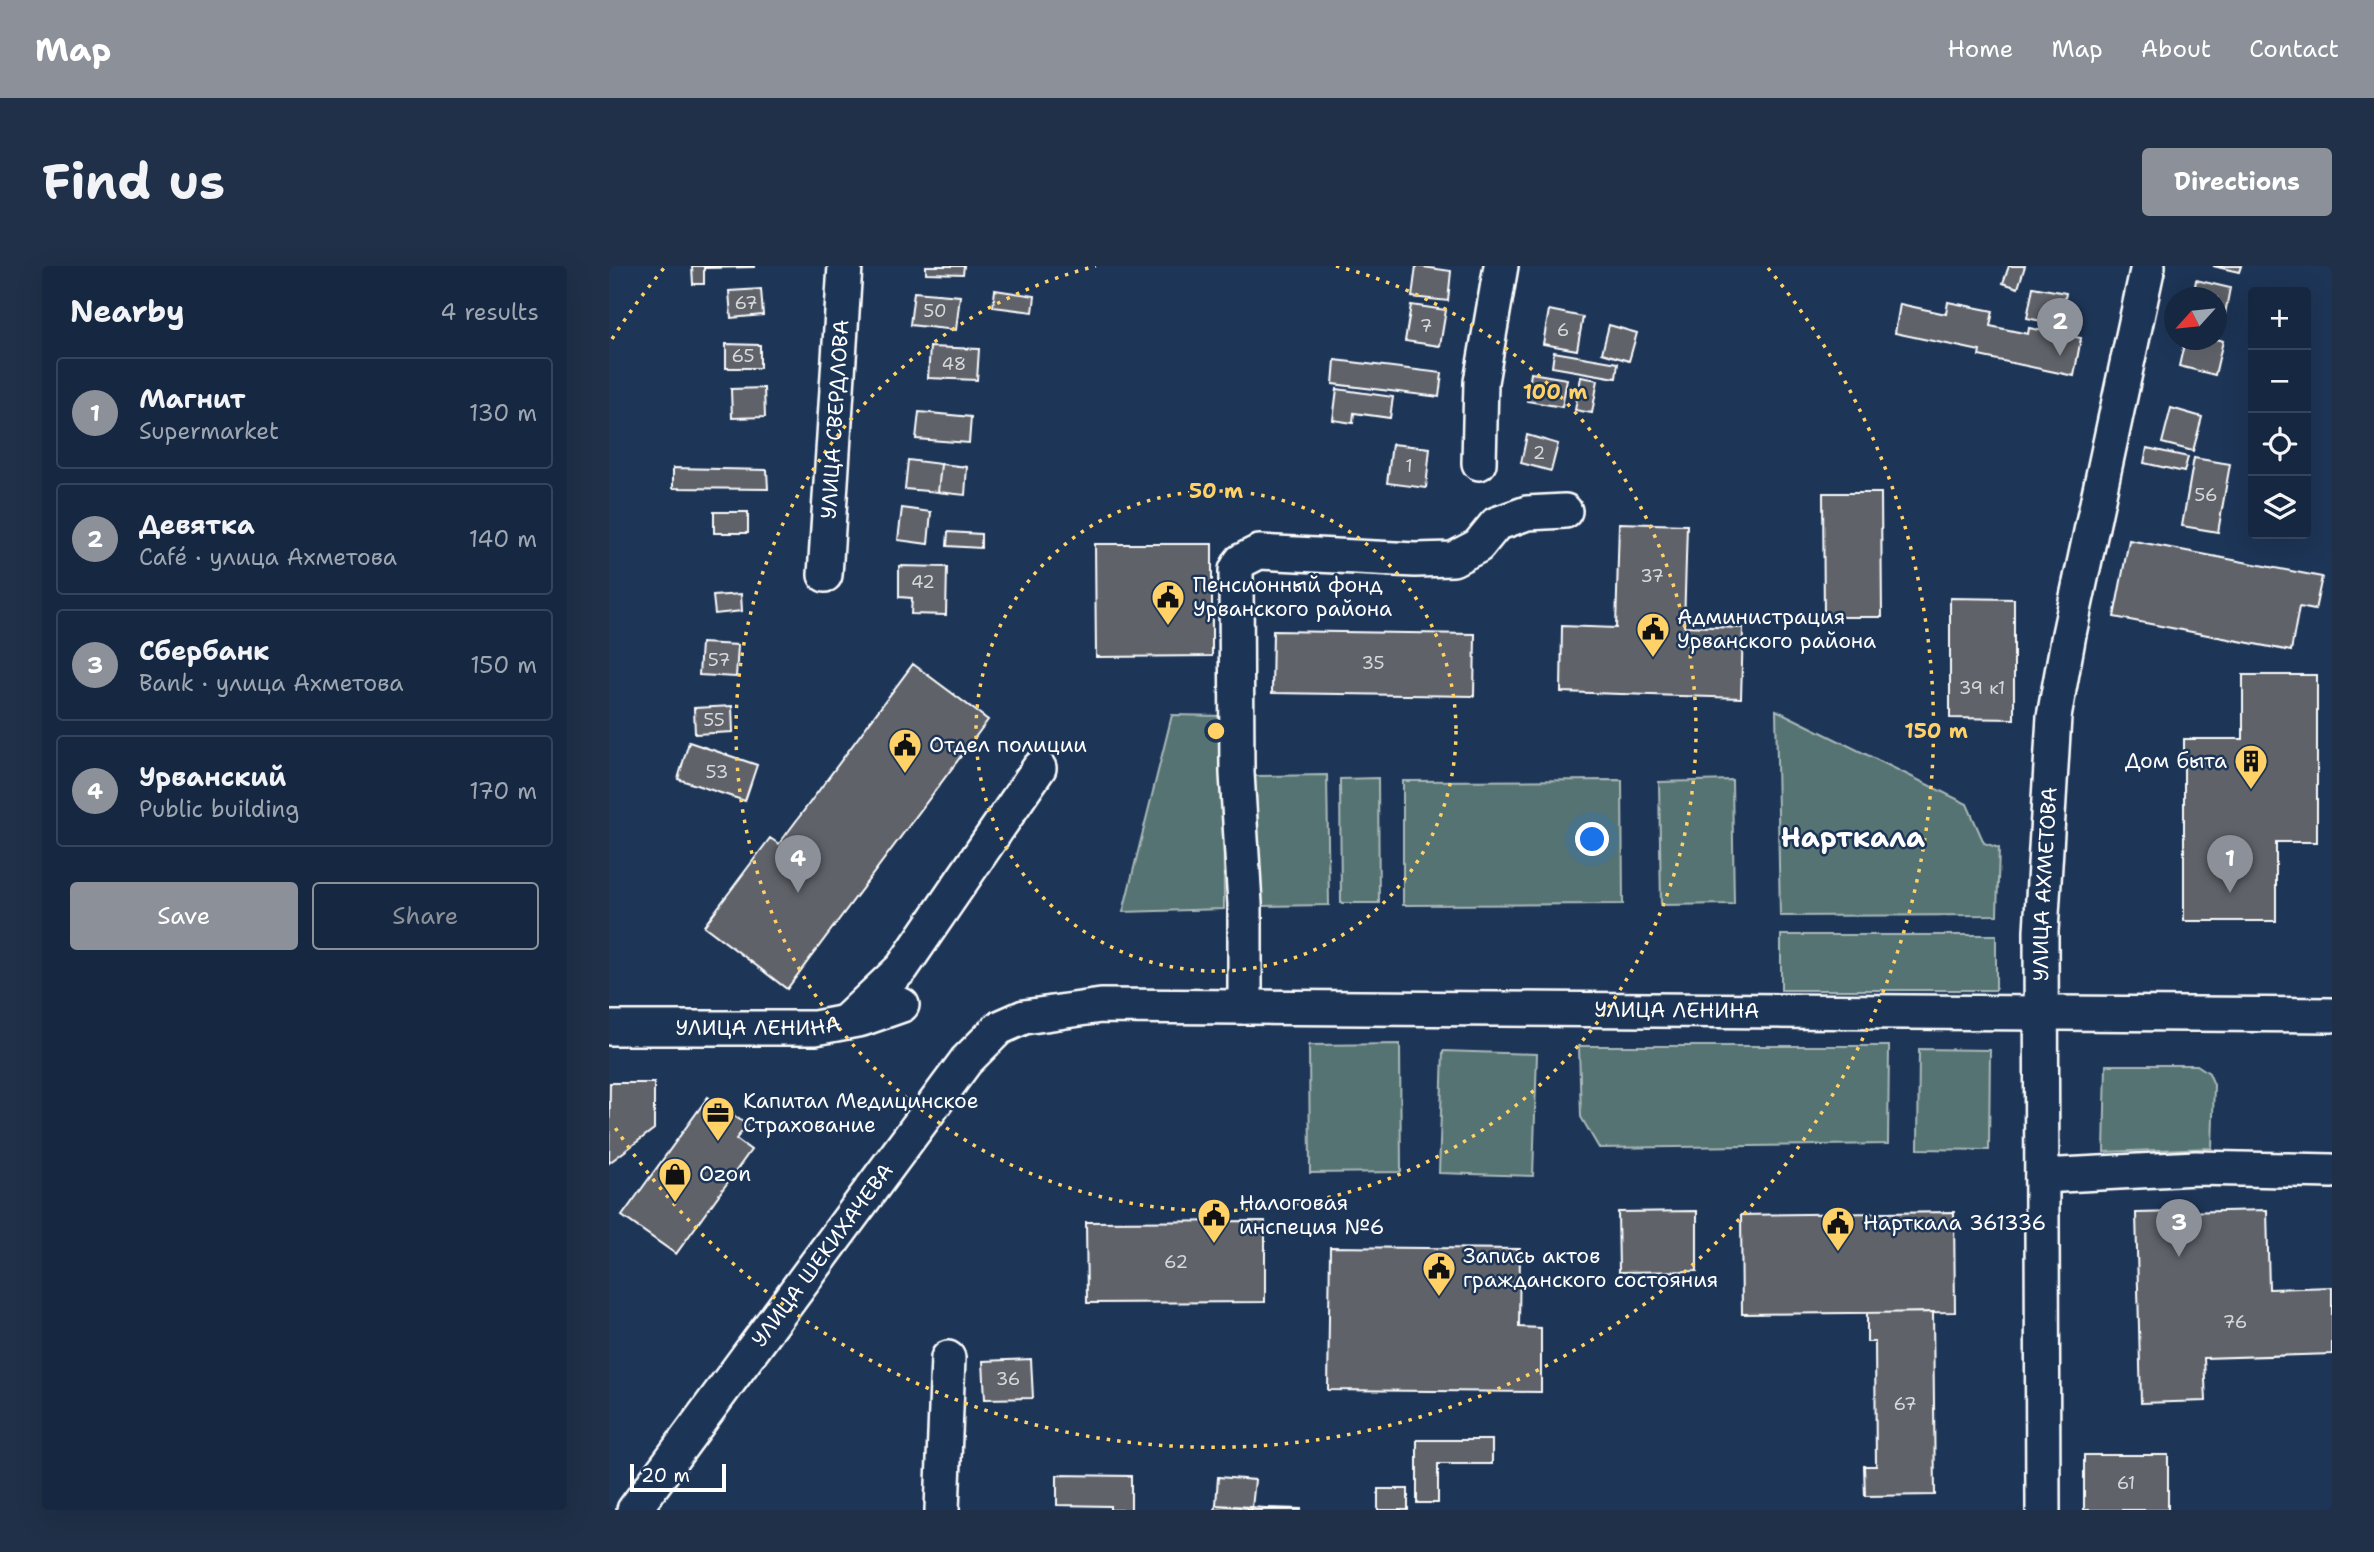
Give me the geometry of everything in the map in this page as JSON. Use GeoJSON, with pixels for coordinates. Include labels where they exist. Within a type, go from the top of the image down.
{"type":"FeatureCollection","features":[{"type":"Feature","properties":{"kind":"street","name":"УЛИЦА СВЕРДЛОВА"},"geometry":{"type":"LineString","coordinates":[[825,575],[845,266]]}},
{"type":"Feature","properties":{"kind":"street"},"geometry":{"type":"LineString","coordinates":[[1479,463],[1481,382],[1501,266]]}},
{"type":"Feature","properties":{"kind":"street","name":"УЛИЦА АХМЕТОВА"},"geometry":{"type":"LineString","coordinates":[[2043,1510],[2042,897],[2054,717],[2069,634],[2148,266]]}},
{"type":"Feature","properties":{"kind":"street"},"geometry":{"type":"LineString","coordinates":[[1245,1007],[1245,904],[1237,773],[1236,570],[1241,561],[1259,552],[1415,560],[1453,559],[1478,546],[1496,524],[1527,513],[1565,511]]}},
{"type":"Feature","properties":{"kind":"street"},"geometry":{"type":"LineString","coordinates":[[845,1022],[902,968],[1039,768]]}},
{"type":"Feature","properties":{"kind":"street","name":"УЛИЦА ЛЕНИНА"},"geometry":{"type":"LineString","coordinates":[[609,1028],[815,1028],[902,1005]]}},
{"type":"Feature","properties":{"kind":"street","name":"УЛИЦА ЛЕНИНА"},"geometry":{"type":"LineString","coordinates":[[1024,1017],[1101,1006],[2332,1014]]}},
{"type":"Feature","properties":{"kind":"street","name":"УЛИЦА ШЕКИХАЧЕВА"},"geometry":{"type":"LineString","coordinates":[[634,1510],[966,1061],[999,1028],[1024,1017]]}},
{"type":"Feature","properties":{"kind":"street"},"geometry":{"type":"LineString","coordinates":[[2042,1176],[2196,1168],[2332,1171]]}},
{"type":"Feature","properties":{"kind":"street"},"geometry":{"type":"LineString","coordinates":[[942,1510],[948,1358]]}},
{"type":"Feature","properties":{"kind":"green space"},"geometry":{"type":"Polygon","coordinates":[[[1776,710],[1967,804],[1984,843],[1999,848],[1997,915],[1780,916],[1776,710]]]}},
{"type":"Feature","properties":{"kind":"green space"},"geometry":{"type":"Polygon","coordinates":[[[1172,715],[1223,716],[1224,909],[1123,912],[1172,715]]]}},
{"type":"Feature","properties":{"kind":"green space"},"geometry":{"type":"Polygon","coordinates":[[[1327,775],[1329,905],[1257,906],[1255,776],[1327,775]]]}},
{"type":"Feature","properties":{"kind":"green space"},"geometry":{"type":"Polygon","coordinates":[[[1378,778],[1379,903],[1341,903],[1340,779],[1378,778]]]}},
{"type":"Feature","properties":{"kind":"green space"},"geometry":{"type":"Polygon","coordinates":[[[1622,780],[1623,904],[1403,905],[1403,781],[1622,780]]]}},
{"type":"Feature","properties":{"kind":"green space"},"geometry":{"type":"Polygon","coordinates":[[[1732,780],[1734,904],[1661,905],[1659,782],[1732,780]]]}},
{"type":"Feature","properties":{"kind":"green space"},"geometry":{"type":"Polygon","coordinates":[[[1781,935],[1996,935],[1996,990],[1781,990],[1781,935]]]}},
{"type":"Feature","properties":{"kind":"green space"},"geometry":{"type":"Polygon","coordinates":[[[1400,1044],[1401,1172],[1310,1173],[1309,1045],[1400,1044]]]}},
{"type":"Feature","properties":{"kind":"green space"},"geometry":{"type":"Polygon","coordinates":[[[1579,1046],[1889,1046],[1888,1144],[1599,1148],[1581,1117],[1579,1046]]]}},
{"type":"Feature","properties":{"kind":"green space"},"geometry":{"type":"Polygon","coordinates":[[[1919,1049],[1990,1050],[1989,1150],[1918,1149],[1919,1049]]]}},
{"type":"Feature","properties":{"kind":"green space"},"geometry":{"type":"Polygon","coordinates":[[[1443,1051],[1537,1054],[1533,1176],[1439,1173],[1443,1051]]]}},
{"type":"Feature","properties":{"kind":"green space"},"geometry":{"type":"Polygon","coordinates":[[[2106,1065],[2197,1065],[2209,1073],[2214,1085],[2212,1148],[2104,1152],[2106,1065]]]}},
{"type":"Feature","properties":{"kind":"building"},"geometry":{"type":"Polygon","coordinates":[[[692,266],[754,267],[704,268],[704,284],[693,284],[692,266]]]}},
{"type":"Feature","properties":{"kind":"building"},"geometry":{"type":"Polygon","coordinates":[[[926,266],[964,266],[963,274],[926,273],[926,266]]]}},
{"type":"Feature","properties":{"kind":"building"},"geometry":{"type":"Polygon","coordinates":[[[1416,266],[1451,271],[1448,301],[1412,297],[1416,266]]]}},
{"type":"Feature","properties":{"kind":"building"},"geometry":{"type":"Polygon","coordinates":[[[2009,266],[2025,266],[2018,288],[2003,283],[2009,266]]]}},
{"type":"Feature","properties":{"kind":"building"},"geometry":{"type":"Polygon","coordinates":[[[2213,266],[2241,266],[2239,272],[2213,266]]]}},
{"type":"Feature","properties":{"kind":"building"},"geometry":{"type":"Polygon","coordinates":[[[2196,280],[2226,287],[2195,287],[2196,280]]]}},
{"type":"Feature","properties":{"kind":"building"},"geometry":{"type":"Polygon","coordinates":[[[2033,287],[2066,293],[2060,325],[2027,318],[2033,287]]]}},
{"type":"Feature","properties":{"kind":"building"},"geometry":{"type":"Polygon","coordinates":[[[761,289],[763,315],[731,318],[729,291],[761,289]]]}},
{"type":"Feature","properties":{"kind":"building"},"geometry":{"type":"Polygon","coordinates":[[[995,290],[1035,296],[1033,312],[993,307],[995,290]]]}},
{"type":"Feature","properties":{"kind":"building"},"geometry":{"type":"Polygon","coordinates":[[[914,292],[960,296],[956,330],[910,325],[914,292]]]}},
{"type":"Feature","properties":{"kind":"building"},"geometry":{"type":"Polygon","coordinates":[[[1948,302],[1993,311],[1990,326],[2028,334],[2029,328],[2081,338],[2074,376],[1979,356],[1980,351],[1895,333],[1900,304],[1946,314],[1948,302]]]}},
{"type":"Feature","properties":{"kind":"building"},"geometry":{"type":"Polygon","coordinates":[[[1411,305],[1446,310],[1440,346],[1405,341],[1411,305]]]}},
{"type":"Feature","properties":{"kind":"building"},"geometry":{"type":"Polygon","coordinates":[[[1549,310],[1583,317],[1577,350],[1543,344],[1549,310]]]}},
{"type":"Feature","properties":{"kind":"building"},"geometry":{"type":"Polygon","coordinates":[[[1609,325],[1637,333],[1629,361],[1602,353],[1609,325]]]}},
{"type":"Feature","properties":{"kind":"building"},"geometry":{"type":"Polygon","coordinates":[[[726,344],[760,345],[760,368],[726,368],[726,344]]]}},
{"type":"Feature","properties":{"kind":"building"},"geometry":{"type":"Polygon","coordinates":[[[930,347],[979,349],[977,380],[928,378],[930,347]]]}},
{"type":"Feature","properties":{"kind":"building"},"geometry":{"type":"Polygon","coordinates":[[[2183,350],[2221,350],[2215,375],[2179,366],[2183,350]]]}},
{"type":"Feature","properties":{"kind":"building"},"geometry":{"type":"Polygon","coordinates":[[[1554,352],[1618,363],[1616,378],[1552,367],[1554,352]]]}},
{"type":"Feature","properties":{"kind":"building"},"geometry":{"type":"Polygon","coordinates":[[[1335,360],[1442,373],[1439,397],[1333,384],[1335,360]]]}},
{"type":"Feature","properties":{"kind":"building"},"geometry":{"type":"Polygon","coordinates":[[[1531,373],[1567,379],[1562,407],[1527,401],[1531,373]]]}},
{"type":"Feature","properties":{"kind":"building"},"geometry":{"type":"Polygon","coordinates":[[[1581,377],[1598,380],[1592,413],[1575,410],[1581,377]]]}},
{"type":"Feature","properties":{"kind":"building"},"geometry":{"type":"Polygon","coordinates":[[[764,388],[765,417],[732,418],[731,389],[764,388]]]}},
{"type":"Feature","properties":{"kind":"building"},"geometry":{"type":"Polygon","coordinates":[[[1337,389],[1393,397],[1390,418],[1354,413],[1353,423],[1333,420],[1337,389]]]}},
{"type":"Feature","properties":{"kind":"building"},"geometry":{"type":"Polygon","coordinates":[[[2171,408],[2202,417],[2193,451],[2162,443],[2171,408]]]}},
{"type":"Feature","properties":{"kind":"building"},"geometry":{"type":"Polygon","coordinates":[[[919,412],[971,417],[969,443],[916,439],[919,412]]]}},
{"type":"Feature","properties":{"kind":"building"},"geometry":{"type":"Polygon","coordinates":[[[1527,435],[1558,444],[1551,471],[1521,463],[1527,435]]]}},
{"type":"Feature","properties":{"kind":"building"},"geometry":{"type":"Polygon","coordinates":[[[1392,444],[1430,448],[1426,488],[1387,483],[1392,444]]]}},
{"type":"Feature","properties":{"kind":"building"},"geometry":{"type":"Polygon","coordinates":[[[2147,448],[2188,457],[2184,472],[2144,463],[2147,448]]]}},
{"type":"Feature","properties":{"kind":"building"},"geometry":{"type":"Polygon","coordinates":[[[2194,458],[2230,464],[2218,532],[2182,526],[2194,458]]]}},
{"type":"Feature","properties":{"kind":"building"},"geometry":{"type":"Polygon","coordinates":[[[908,460],[941,464],[938,492],[905,489],[908,460]]]}},
{"type":"Feature","properties":{"kind":"building"},"geometry":{"type":"Polygon","coordinates":[[[941,464],[967,467],[965,495],[938,492],[941,464]]]}},
{"type":"Feature","properties":{"kind":"building"},"geometry":{"type":"Polygon","coordinates":[[[673,468],[767,470],[768,489],[673,488],[673,468]]]}},
{"type":"Feature","properties":{"kind":"building"},"geometry":{"type":"Polygon","coordinates":[[[1823,493],[1881,493],[1882,617],[1824,617],[1823,493]]]}},
{"type":"Feature","properties":{"kind":"building"},"geometry":{"type":"Polygon","coordinates":[[[902,508],[931,512],[928,544],[898,540],[902,508]]]}},
{"type":"Feature","properties":{"kind":"building"},"geometry":{"type":"Polygon","coordinates":[[[714,512],[748,512],[748,533],[714,533],[714,512]]]}},
{"type":"Feature","properties":{"kind":"building"},"geometry":{"type":"Polygon","coordinates":[[[1619,523],[1687,525],[1684,626],[1743,628],[1741,698],[1561,692],[1562,626],[1616,628],[1619,523]]]}},
{"type":"Feature","properties":{"kind":"building"},"geometry":{"type":"Polygon","coordinates":[[[948,532],[981,534],[981,548],[947,546],[948,532]]]}},
{"type":"Feature","properties":{"kind":"building"},"geometry":{"type":"Polygon","coordinates":[[[2129,540],[2322,577],[2315,610],[2299,607],[2291,651],[2114,617],[2129,540]]]}},
{"type":"Feature","properties":{"kind":"building"},"geometry":{"type":"Polygon","coordinates":[[[1095,544],[1212,544],[1212,656],[1096,657],[1095,544]]]}},
{"type":"Feature","properties":{"kind":"building"},"geometry":{"type":"Polygon","coordinates":[[[899,566],[947,567],[946,615],[911,614],[912,598],[899,597],[899,566]]]}},
{"type":"Feature","properties":{"kind":"building"},"geometry":{"type":"Polygon","coordinates":[[[741,594],[742,611],[715,614],[713,596],[741,594]]]}},
{"type":"Feature","properties":{"kind":"building"},"geometry":{"type":"Polygon","coordinates":[[[1950,598],[2014,599],[2014,719],[1950,718],[1950,598]]]}},
{"type":"Feature","properties":{"kind":"building"},"geometry":{"type":"Polygon","coordinates":[[[1273,631],[1475,634],[1474,696],[1272,693],[1273,631]]]}},
{"type":"Feature","properties":{"kind":"building"},"geometry":{"type":"Polygon","coordinates":[[[701,643],[738,645],[736,677],[699,675],[701,643]]]}},
{"type":"Feature","properties":{"kind":"building"},"geometry":{"type":"Polygon","coordinates":[[[913,664],[988,720],[787,989],[704,926],[770,838],[779,844],[913,664]]]}},
{"type":"Feature","properties":{"kind":"building","name":"Дом быта"},"geometry":{"type":"Polygon","coordinates":[[[2243,675],[2317,675],[2317,842],[2276,842],[2276,921],[2184,921],[2184,739],[2243,739],[2243,675]]]}},
{"type":"Feature","properties":{"kind":"building"},"geometry":{"type":"Polygon","coordinates":[[[732,706],[733,732],[695,734],[694,708],[732,706]]]}},
{"type":"Feature","properties":{"kind":"building"},"geometry":{"type":"Polygon","coordinates":[[[689,742],[757,765],[745,801],[678,779],[689,742]]]}},
{"type":"Feature","properties":{"kind":"building"},"geometry":{"type":"Polygon","coordinates":[[[610,1083],[654,1083],[654,1129],[609,1163],[610,1083]]]}},
{"type":"Feature","properties":{"kind":"building"},"geometry":{"type":"Polygon","coordinates":[[[708,1097],[747,1125],[736,1139],[751,1150],[676,1254],[622,1216],[708,1097]]]}},
{"type":"Feature","properties":{"kind":"building"},"geometry":{"type":"Polygon","coordinates":[[[2267,1210],[2269,1289],[2332,1287],[2332,1354],[2204,1358],[2206,1401],[2141,1403],[2136,1213],[2267,1210]]]}},
{"type":"Feature","properties":{"kind":"building"},"geometry":{"type":"Polygon","coordinates":[[[1697,1211],[1697,1271],[1619,1272],[1618,1212],[1697,1211]]]}},
{"type":"Feature","properties":{"kind":"building"},"geometry":{"type":"Polygon","coordinates":[[[1954,1212],[1955,1312],[1742,1314],[1741,1215],[1954,1212]]]}},
{"type":"Feature","properties":{"kind":"building"},"geometry":{"type":"Polygon","coordinates":[[[1265,1221],[1265,1302],[1087,1303],[1086,1222],[1265,1221]]]}},
{"type":"Feature","properties":{"kind":"building"},"geometry":{"type":"Polygon","coordinates":[[[1330,1247],[1520,1249],[1519,1327],[1541,1328],[1541,1392],[1328,1390],[1330,1247]]]}},
{"type":"Feature","properties":{"kind":"building"},"geometry":{"type":"Polygon","coordinates":[[[1933,1312],[1935,1495],[1865,1496],[1864,1466],[1876,1466],[1875,1342],[1867,1342],[1867,1313],[1933,1312]]]}},
{"type":"Feature","properties":{"kind":"building"},"geometry":{"type":"Polygon","coordinates":[[[1031,1359],[1033,1398],[985,1399],[983,1361],[1031,1359]]]}},
{"type":"Feature","properties":{"kind":"building"},"geometry":{"type":"Polygon","coordinates":[[[1417,1440],[1492,1440],[1492,1464],[1438,1464],[1438,1503],[1417,1503],[1417,1440]]]}},
{"type":"Feature","properties":{"kind":"building"},"geometry":{"type":"Polygon","coordinates":[[[2084,1455],[2168,1455],[2168,1510],[2084,1510],[2084,1455]]]}},
{"type":"Feature","properties":{"kind":"building"},"geometry":{"type":"Polygon","coordinates":[[[1057,1475],[1131,1476],[1131,1510],[1110,1510],[1110,1506],[1057,1505],[1057,1475]]]}},
{"type":"Feature","properties":{"kind":"building"},"geometry":{"type":"Polygon","coordinates":[[[1218,1477],[1255,1480],[1252,1508],[1216,1505],[1218,1477]]]}},
{"type":"Feature","properties":{"kind":"building"},"geometry":{"type":"Polygon","coordinates":[[[1378,1489],[1408,1489],[1408,1510],[1378,1510],[1378,1489]]]}},
{"type":"Feature","properties":{"kind":"building"},"geometry":{"type":"Polygon","coordinates":[[[1216,1505],[1265,1508],[1265,1510],[1215,1510],[1216,1505]]]}},
{"type":"Feature","properties":{"kind":"building"},"geometry":{"type":"Polygon","coordinates":[[[1301,1509],[1301,1510],[1267,1510],[1301,1509]]]}},
{"type":"Feature","properties":{"kind":"place","name":"Девятка"},"geometry":{"type":"Point","coordinates":[2060,356]}},
{"type":"Feature","properties":{"kind":"place","name":"Пенсионный фонд Урванского района"},"geometry":{"type":"Point","coordinates":[1168,627]}},
{"type":"Feature","properties":{"kind":"place","name":"Администрация Урванского района"},"geometry":{"type":"Point","coordinates":[1653,659]}},
{"type":"Feature","properties":{"kind":"place","name":"Отдел полиции"},"geometry":{"type":"Point","coordinates":[905,775]}},
{"type":"Feature","properties":{"kind":"place","name":"Дом быта"},"geometry":{"type":"Point","coordinates":[2251,791]}},
{"type":"Feature","properties":{"kind":"place","name":"Урванский"},"geometry":{"type":"Point","coordinates":[798,893]}},
{"type":"Feature","properties":{"kind":"place","name":"Магнит"},"geometry":{"type":"Point","coordinates":[2230,893]}},
{"type":"Feature","properties":{"kind":"place","name":"Капитал Медицинское Страхование"},"geometry":{"type":"Point","coordinates":[718,1143]}},
{"type":"Feature","properties":{"kind":"place","name":"Ozon"},"geometry":{"type":"Point","coordinates":[675,1204]}},
{"type":"Feature","properties":{"kind":"place","name":"Налоговая инспеция №6"},"geometry":{"type":"Point","coordinates":[1214,1245]}},
{"type":"Feature","properties":{"kind":"place","name":"Нарткала 361336"},"geometry":{"type":"Point","coordinates":[1838,1253]}},
{"type":"Feature","properties":{"kind":"place","name":"Сбербанк"},"geometry":{"type":"Point","coordinates":[2179,1257]}},
{"type":"Feature","properties":{"kind":"place","name":"Запись актов гражданского состояния"},"geometry":{"type":"Point","coordinates":[1439,1298]}},
{"type":"Feature","properties":{"kind":"district","name":"Нарткала"},"geometry":{"type":"Point","coordinates":[1853,837]}}]}
